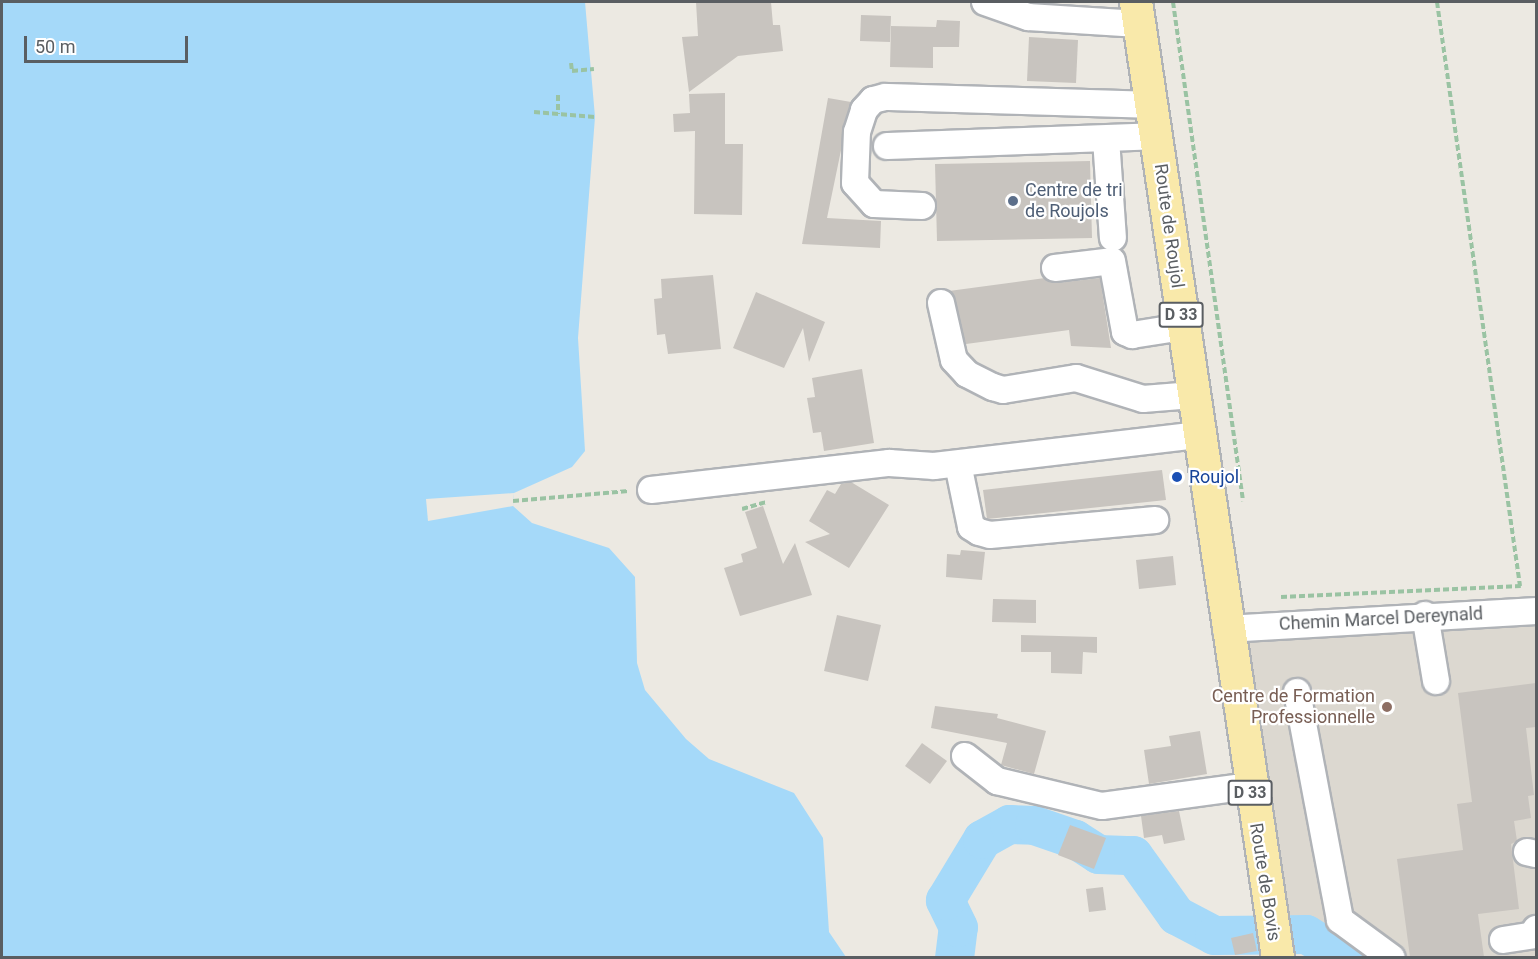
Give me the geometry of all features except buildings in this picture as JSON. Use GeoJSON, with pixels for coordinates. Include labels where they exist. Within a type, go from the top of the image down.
{"type":"FeatureCollection","features":[{"type":"Feature","properties":{"kind":"main road","name":"Route de Roujol"},"geometry":{"type":"LineString","coordinates":[[1138,13],[1226,629]]}},
{"type":"Feature","properties":{"kind":"main road","name":"Route de Bovis"},"geometry":{"type":"LineString","coordinates":[[1226,629],[1249,786],[1278,957]]}},
{"type":"Feature","properties":{"kind":"street"},"geometry":{"type":"LineString","coordinates":[[985,2],[1028,17],[1138,13]]}},
{"type":"Feature","properties":{"kind":"street"},"geometry":{"type":"LineString","coordinates":[[922,206],[874,204],[855,183],[857,132],[864,110],[873,100],[885,97],[1151,105]]}},
{"type":"Feature","properties":{"kind":"street"},"geometry":{"type":"LineString","coordinates":[[887,146],[1155,136]]}},
{"type":"Feature","properties":{"kind":"street"},"geometry":{"type":"LineString","coordinates":[[1106,139],[1113,238]]}},
{"type":"Feature","properties":{"kind":"street"},"geometry":{"type":"LineString","coordinates":[[1055,268],[1112,261],[1125,332],[1132,335],[1183,327]]}},
{"type":"Feature","properties":{"kind":"street"},"geometry":{"type":"LineString","coordinates":[[941,303],[954,360],[967,374],[993,387],[1076,378],[1149,399],[1193,394]]}},
{"type":"Feature","properties":{"kind":"street"},"geometry":{"type":"LineString","coordinates":[[651,490],[889,462],[958,464],[1199,435]]}},
{"type":"Feature","properties":{"kind":"street"},"geometry":{"type":"LineString","coordinates":[[958,464],[971,527],[979,532],[990,535],[1155,520]]}},
{"type":"Feature","properties":{"kind":"street","name":"Chemin Marcel Dereynald"},"geometry":{"type":"LineString","coordinates":[[1226,629],[1425,615],[1536,611]]}},
{"type":"Feature","properties":{"kind":"street"},"geometry":{"type":"LineString","coordinates":[[1425,615],[1436,681]]}},
{"type":"Feature","properties":{"kind":"street"},"geometry":{"type":"LineString","coordinates":[[1297,692],[1341,920],[1392,957]]}},
{"type":"Feature","properties":{"kind":"street"},"geometry":{"type":"LineString","coordinates":[[965,756],[997,781],[1093,805],[1249,786]]}},
{"type":"Feature","properties":{"kind":"street"},"geometry":{"type":"LineString","coordinates":[[1503,940],[1533,935],[1536,929]]}},
{"type":"Feature","properties":{"kind":"path"},"geometry":{"type":"LineString","coordinates":[[1173,2],[1243,501]]}},
{"type":"Feature","properties":{"kind":"path"},"geometry":{"type":"LineString","coordinates":[[1437,2],[1520,586]]}},
{"type":"Feature","properties":{"kind":"path"},"geometry":{"type":"LineString","coordinates":[[571,63],[572,71],[594,69]]}},
{"type":"Feature","properties":{"kind":"path"},"geometry":{"type":"LineString","coordinates":[[558,95],[558,114]]}},
{"type":"Feature","properties":{"kind":"path"},"geometry":{"type":"LineString","coordinates":[[534,112],[595,117]]}},
{"type":"Feature","properties":{"kind":"path"},"geometry":{"type":"LineString","coordinates":[[513,501],[651,490]]}},
{"type":"Feature","properties":{"kind":"path"},"geometry":{"type":"LineString","coordinates":[[1281,597],[1528,586]]}},
{"type":"Feature","properties":{"kind":"shaded area","name":"Centre de Formation Professionnelle"},"geometry":{"type":"Polygon","coordinates":[[[1536,611],[1536,957],[1345,957],[1306,934],[1286,933],[1226,629],[1536,611]]]}},
{"type":"Feature","properties":{"kind":"water"},"geometry":{"type":"Polygon","coordinates":[[[2,2],[585,2],[595,117],[578,338],[585,451],[572,467],[514,493],[513,506],[532,523],[609,548],[635,577],[637,663],[645,690],[686,739],[709,759],[794,793],[823,838],[829,932],[846,957],[2,958],[2,2]]]}},
{"type":"Feature","properties":{"kind":"pier"},"geometry":{"type":"Polygon","coordinates":[[[514,493],[513,506],[428,521],[426,499],[514,493]]]}},
{"type":"Feature","properties":{"kind":"waterway"},"geometry":{"type":"LineString","coordinates":[[954,958],[958,927],[945,900],[982,839],[1009,824],[1034,825],[1075,839],[1098,854],[1133,855],[1176,915],[1214,935],[1306,934],[1345,958]]}},
{"type":"Feature","properties":{"kind":"place","name":"Centre de tri de Roujols"},"geometry":{"type":"Point","coordinates":[1013,201]}},
{"type":"Feature","properties":{"kind":"place","name":"Roujol"},"geometry":{"type":"Point","coordinates":[1177,477]}},
{"type":"Feature","properties":{"kind":"place","name":"Centre de Formation Professionnelle"},"geometry":{"type":"Point","coordinates":[1387,707]}}]}
